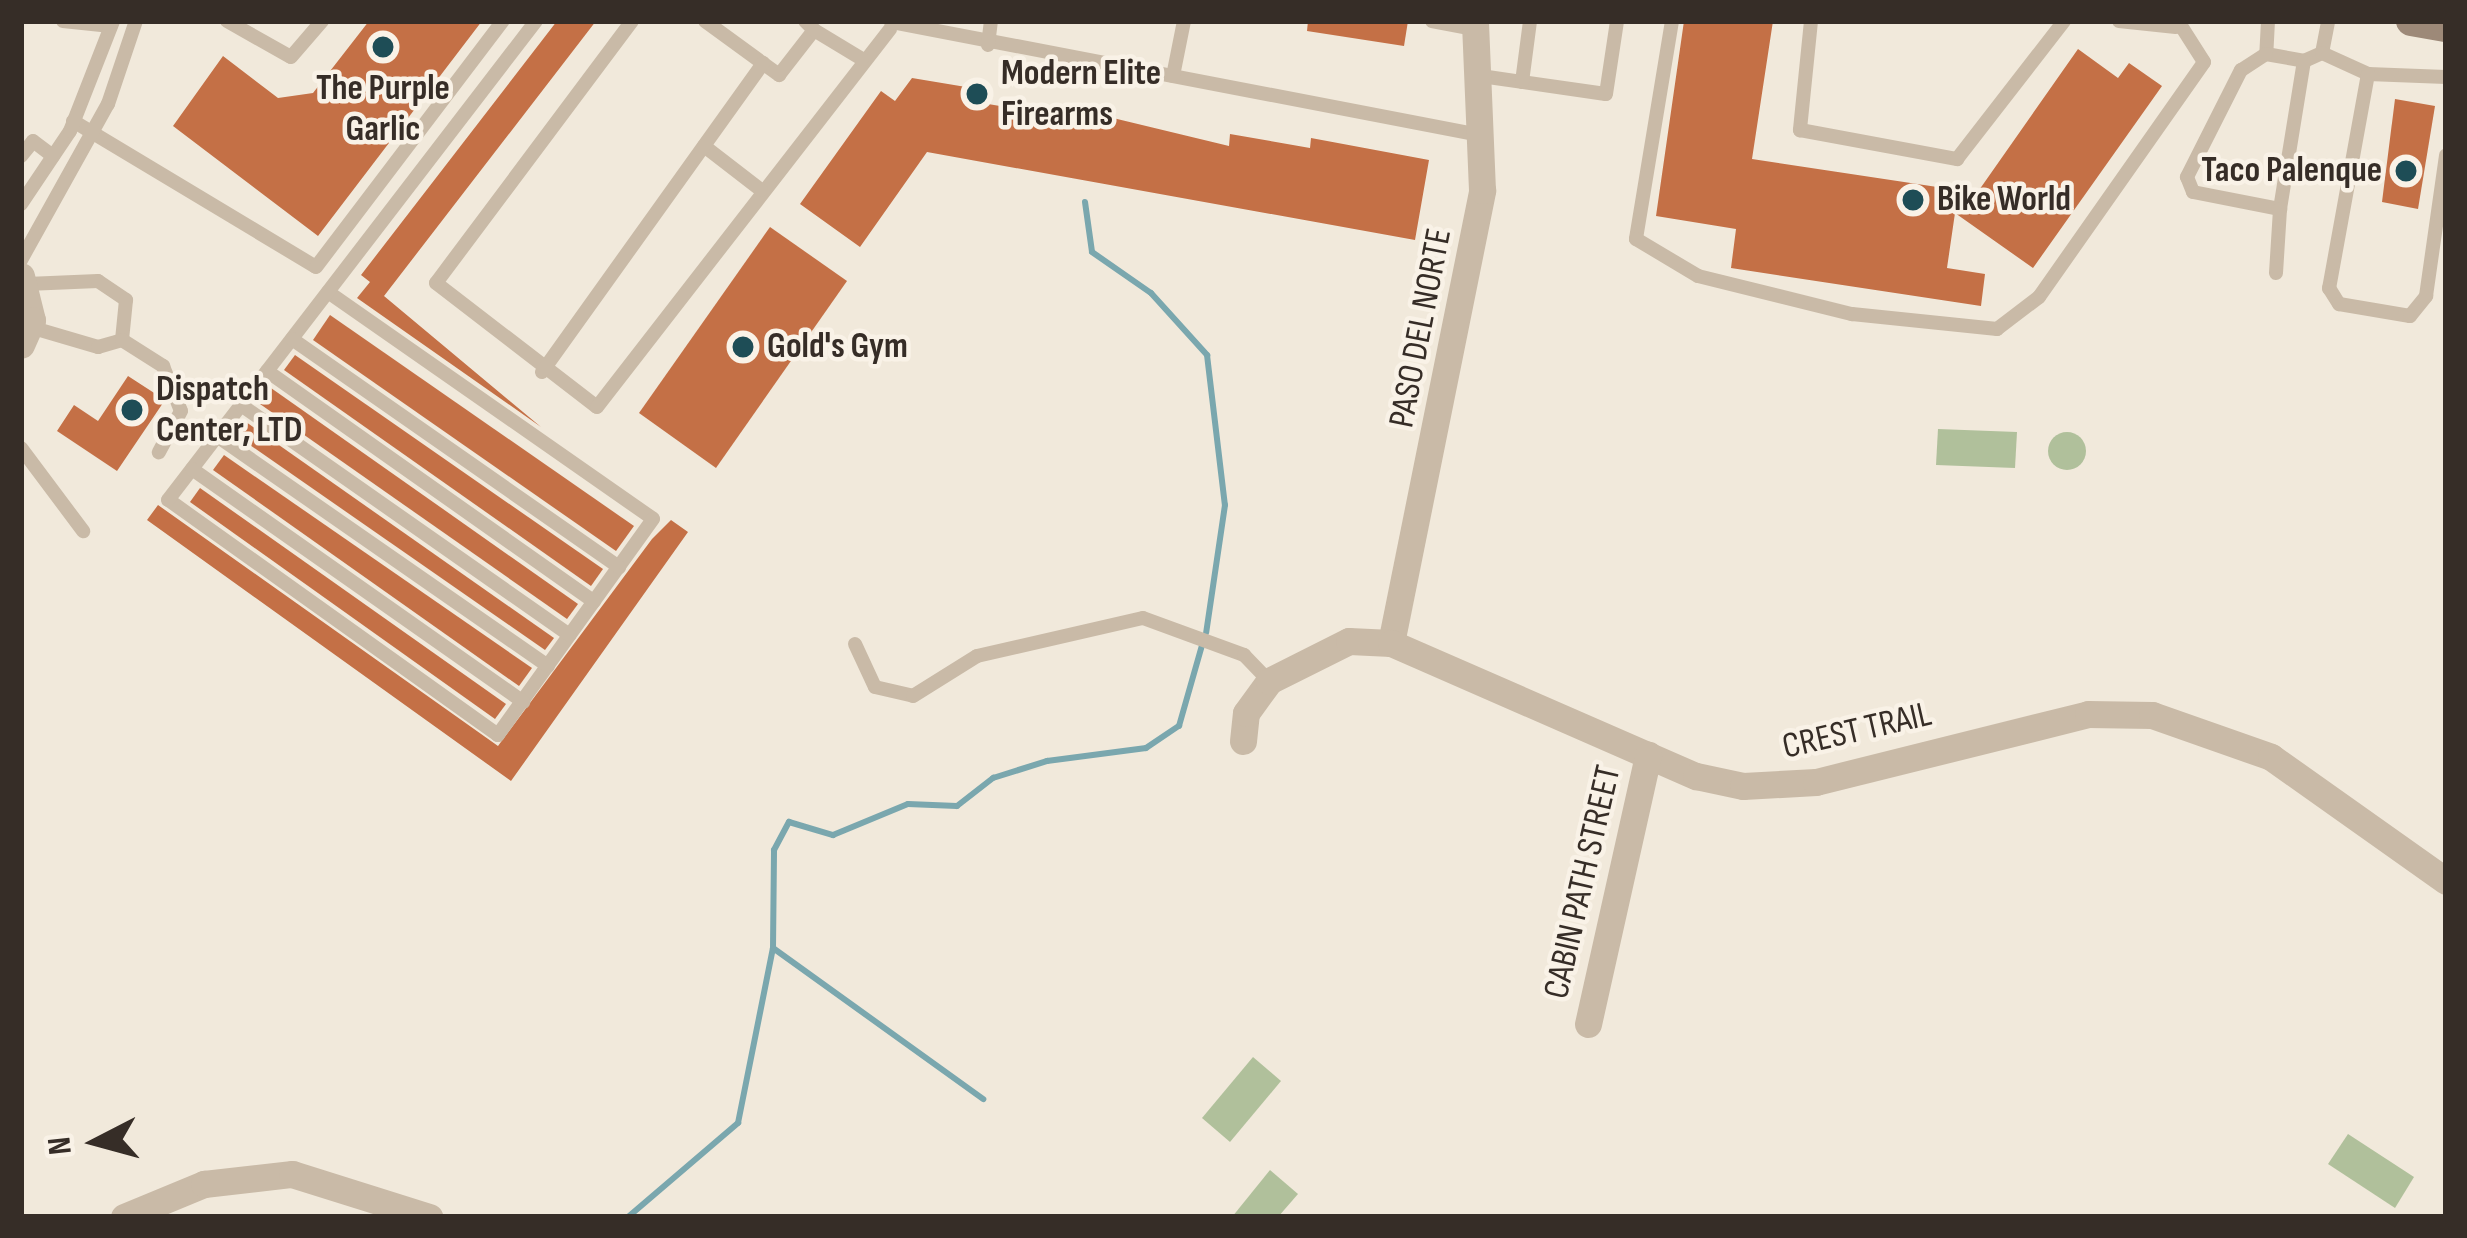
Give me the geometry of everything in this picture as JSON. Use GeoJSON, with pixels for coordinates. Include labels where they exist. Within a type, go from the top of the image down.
{"type":"FeatureCollection","features":[{"type":"Feature","properties":{"kind":"main road"},"geometry":{"type":"LineString","coordinates":[[2411,21],[2446,27]]}},
{"type":"Feature","properties":{"kind":"street","name":"PASO DEL NORTE"},"geometry":{"type":"LineString","coordinates":[[1391,644],[1478,220],[1475,25]]}},
{"type":"Feature","properties":{"kind":"street"},"geometry":{"type":"LineString","coordinates":[[23,273],[26,336]]}},
{"type":"Feature","properties":{"kind":"street","name":"CREST TRAIL"},"geometry":{"type":"LineString","coordinates":[[1269,681],[1327,646],[1391,644],[1720,782],[1792,786],[2049,721],[2152,715],[2271,757],[2446,880]]}},
{"type":"Feature","properties":{"kind":"street"},"geometry":{"type":"LineString","coordinates":[[1243,741],[1246,712],[1269,681]]}},
{"type":"Feature","properties":{"kind":"street","name":"CABIN PATH STREET"},"geometry":{"type":"LineString","coordinates":[[1588,1024],[1648,755]]}},
{"type":"Feature","properties":{"kind":"street"},"geometry":{"type":"LineString","coordinates":[[124,1217],[204,1184],[292,1174],[429,1217]]}},
{"type":"Feature","properties":{"kind":"lane"},"geometry":{"type":"LineString","coordinates":[[21,204],[74,121],[112,23],[63,21]]}},
{"type":"Feature","properties":{"kind":"lane"},"geometry":{"type":"LineString","coordinates":[[122,340],[126,300],[98,281],[23,273],[93,133],[136,21]]}},
{"type":"Feature","properties":{"kind":"lane"},"geometry":{"type":"LineString","coordinates":[[227,21],[291,57],[322,21]]}},
{"type":"Feature","properties":{"kind":"lane"},"geometry":{"type":"LineString","coordinates":[[74,121],[316,267],[502,21]]}},
{"type":"Feature","properties":{"kind":"lane"},"geometry":{"type":"LineString","coordinates":[[328,292],[653,519],[498,735],[168,500],[536,21]]}},
{"type":"Feature","properties":{"kind":"lane"},"geometry":{"type":"LineString","coordinates":[[632,21],[436,283],[542,372],[597,407],[891,25],[1480,135]]}},
{"type":"Feature","properties":{"kind":"lane"},"geometry":{"type":"LineString","coordinates":[[705,21],[779,75],[809,25],[862,59]]}},
{"type":"Feature","properties":{"kind":"lane"},"geometry":{"type":"LineString","coordinates":[[988,45],[992,21]]}},
{"type":"Feature","properties":{"kind":"lane"},"geometry":{"type":"LineString","coordinates":[[1173,76],[1184,21]]}},
{"type":"Feature","properties":{"kind":"lane"},"geometry":{"type":"LineString","coordinates":[[1432,21],[1475,25]]}},
{"type":"Feature","properties":{"kind":"lane"},"geometry":{"type":"LineString","coordinates":[[1522,82],[1530,21]]}},
{"type":"Feature","properties":{"kind":"lane"},"geometry":{"type":"LineString","coordinates":[[1474,76],[1606,94],[1616,21]]}},
{"type":"Feature","properties":{"kind":"lane"},"geometry":{"type":"LineString","coordinates":[[1672,21],[1636,239],[1698,276],[1852,314],[1997,329],[2039,297],[2204,62],[2177,24],[2119,21]]}},
{"type":"Feature","properties":{"kind":"lane"},"geometry":{"type":"LineString","coordinates":[[1811,21],[1800,130],[1957,159],[2064,21]]}},
{"type":"Feature","properties":{"kind":"lane"},"geometry":{"type":"LineString","coordinates":[[2266,55],[2268,21]]}},
{"type":"Feature","properties":{"kind":"lane"},"geometry":{"type":"LineString","coordinates":[[2323,53],[2328,21]]}},
{"type":"Feature","properties":{"kind":"lane"},"geometry":{"type":"LineString","coordinates":[[2280,209],[2193,192],[2187,177],[2241,70],[2266,55],[2304,61],[2323,53],[2368,74],[2446,77]]}},
{"type":"Feature","properties":{"kind":"lane"},"geometry":{"type":"LineString","coordinates":[[2276,273],[2280,209],[2304,61]]}},
{"type":"Feature","properties":{"kind":"lane"},"geometry":{"type":"LineString","coordinates":[[542,372],[763,63]]}},
{"type":"Feature","properties":{"kind":"lane"},"geometry":{"type":"LineString","coordinates":[[2368,74],[2329,288],[2339,304],[2410,316],[2426,296],[2446,155]]}},
{"type":"Feature","properties":{"kind":"lane"},"geometry":{"type":"LineString","coordinates":[[21,156],[32,141],[53,156]]}},
{"type":"Feature","properties":{"kind":"lane"},"geometry":{"type":"LineString","coordinates":[[704,146],[761,190]]}},
{"type":"Feature","properties":{"kind":"lane"},"geometry":{"type":"LineString","coordinates":[[26,336],[98,347],[122,340]]}},
{"type":"Feature","properties":{"kind":"lane"},"geometry":{"type":"LineString","coordinates":[[292,339],[619,568]]}},
{"type":"Feature","properties":{"kind":"lane"},"geometry":{"type":"LineString","coordinates":[[122,340],[172,384],[181,411],[159,452]]}},
{"type":"Feature","properties":{"kind":"lane"},"geometry":{"type":"LineString","coordinates":[[267,371],[594,602]]}},
{"type":"Feature","properties":{"kind":"lane"},"geometry":{"type":"LineString","coordinates":[[242,405],[570,635]]}},
{"type":"Feature","properties":{"kind":"lane"},"geometry":{"type":"LineString","coordinates":[[217,436],[548,666]]}},
{"type":"Feature","properties":{"kind":"lane"},"geometry":{"type":"LineString","coordinates":[[21,448],[83,531]]}},
{"type":"Feature","properties":{"kind":"lane"},"geometry":{"type":"LineString","coordinates":[[192,469],[523,702]]}},
{"type":"Feature","properties":{"kind":"lane"},"geometry":{"type":"LineString","coordinates":[[855,644],[874,687],[900,697],[937,688],[977,656],[1136,618],[1225,647],[1269,681]]}},
{"type":"Feature","properties":{"kind":"green space"},"geometry":{"type":"Polygon","coordinates":[[[1938,429],[2017,432],[2015,468],[1936,465],[1938,429]]]}},
{"type":"Feature","properties":{"kind":"green space"},"geometry":{"type":"Polygon","coordinates":[[[2067,432],[2080,438],[2086,451],[2080,464],[2067,470],[2054,464],[2048,451],[2054,438],[2067,432]]]}},
{"type":"Feature","properties":{"kind":"green space"},"geometry":{"type":"Polygon","coordinates":[[[1253,1057],[1281,1081],[1230,1142],[1202,1118],[1253,1057]]]}},
{"type":"Feature","properties":{"kind":"green space"},"geometry":{"type":"Polygon","coordinates":[[[2348,1134],[2414,1177],[2395,1208],[2328,1164],[2348,1134]]]}},
{"type":"Feature","properties":{"kind":"green space"},"geometry":{"type":"Polygon","coordinates":[[[1270,1170],[1298,1194],[1278,1217],[1232,1217],[1270,1170]]]}},
{"type":"Feature","properties":{"kind":"building"},"geometry":{"type":"Polygon","coordinates":[[[369,21],[482,21],[318,236],[173,126],[223,56],[278,98],[313,93],[369,21]]]}},
{"type":"Feature","properties":{"kind":"building"},"geometry":{"type":"Polygon","coordinates":[[[557,21],[596,21],[384,296],[541,427],[357,298],[370,282],[361,275],[557,21]]]}},
{"type":"Feature","properties":{"kind":"building"},"geometry":{"type":"Polygon","coordinates":[[[1308,21],[1408,21],[1404,46],[1307,31],[1308,21]]]}},
{"type":"Feature","properties":{"kind":"building"},"geometry":{"type":"Polygon","coordinates":[[[1684,21],[1773,21],[1752,159],[1977,193],[2078,49],[2118,78],[2129,63],[2162,86],[2033,268],[1955,213],[1947,268],[1985,274],[1981,306],[1731,268],[1736,229],[1656,216],[1684,21]]]}},
{"type":"Feature","properties":{"kind":"building"},"geometry":{"type":"Polygon","coordinates":[[[912,78],[972,88],[970,101],[1053,115],[1055,104],[1229,146],[1230,134],[1310,148],[1311,138],[1429,160],[1415,240],[927,152],[860,247],[800,204],[881,91],[895,101],[912,78]]]}},
{"type":"Feature","properties":{"kind":"building","name":"Taco Palenque"},"geometry":{"type":"Polygon","coordinates":[[[2395,99],[2435,106],[2418,209],[2382,202],[2395,99]]]}},
{"type":"Feature","properties":{"kind":"building","name":"Gold's Gym"},"geometry":{"type":"Polygon","coordinates":[[[770,227],[847,281],[716,468],[639,413],[770,227]]]}},
{"type":"Feature","properties":{"kind":"building"},"geometry":{"type":"Polygon","coordinates":[[[330,315],[634,526],[616,551],[313,340],[330,315]]]}},
{"type":"Feature","properties":{"kind":"building"},"geometry":{"type":"Polygon","coordinates":[[[295,355],[603,569],[591,586],[284,370],[295,355]]]}},
{"type":"Feature","properties":{"kind":"building"},"geometry":{"type":"Polygon","coordinates":[[[128,376],[165,400],[117,471],[57,431],[74,405],[98,421],[128,376]]]}},
{"type":"Feature","properties":{"kind":"building"},"geometry":{"type":"Polygon","coordinates":[[[271,388],[578,604],[567,619],[260,404],[271,388]]]}},
{"type":"Feature","properties":{"kind":"building"},"geometry":{"type":"Polygon","coordinates":[[[246,422],[554,638],[545,650],[237,436],[246,422]]]}},
{"type":"Feature","properties":{"kind":"building"},"geometry":{"type":"Polygon","coordinates":[[[224,455],[532,668],[519,686],[213,470],[224,455]]]}},
{"type":"Feature","properties":{"kind":"building"},"geometry":{"type":"Polygon","coordinates":[[[200,488],[506,704],[495,719],[190,502],[200,488]]]}},
{"type":"Feature","properties":{"kind":"building"},"geometry":{"type":"Polygon","coordinates":[[[158,505],[498,746],[652,539],[671,520],[688,532],[511,781],[147,520],[158,505]]]}},
{"type":"Feature","properties":{"kind":"waterway"},"geometry":{"type":"LineString","coordinates":[[1085,202],[1092,252],[1151,293],[1207,355],[1225,505],[1206,633]]}},
{"type":"Feature","properties":{"kind":"waterway"},"geometry":{"type":"LineString","coordinates":[[628,1217],[738,1123],[773,948],[774,850],[789,822],[833,835],[908,804],[957,806],[993,778],[1047,761],[1146,748],[1179,726],[1202,645]]}},
{"type":"Feature","properties":{"kind":"waterway"},"geometry":{"type":"LineString","coordinates":[[773,948],[983,1099]]}},
{"type":"Feature","properties":{"kind":"place","name":"The Purple Garlic"},"geometry":{"type":"Point","coordinates":[383,47]}},
{"type":"Feature","properties":{"kind":"place","name":"Modern Elite Firearms"},"geometry":{"type":"Point","coordinates":[977,94]}},
{"type":"Feature","properties":{"kind":"place","name":"Taco Palenque"},"geometry":{"type":"Point","coordinates":[2406,171]}},
{"type":"Feature","properties":{"kind":"place","name":"Bike World"},"geometry":{"type":"Point","coordinates":[1913,200]}},
{"type":"Feature","properties":{"kind":"place","name":"Gold's Gym"},"geometry":{"type":"Point","coordinates":[743,347]}},
{"type":"Feature","properties":{"kind":"place","name":"Dispatch Center, LTD"},"geometry":{"type":"Point","coordinates":[132,410]}}]}
